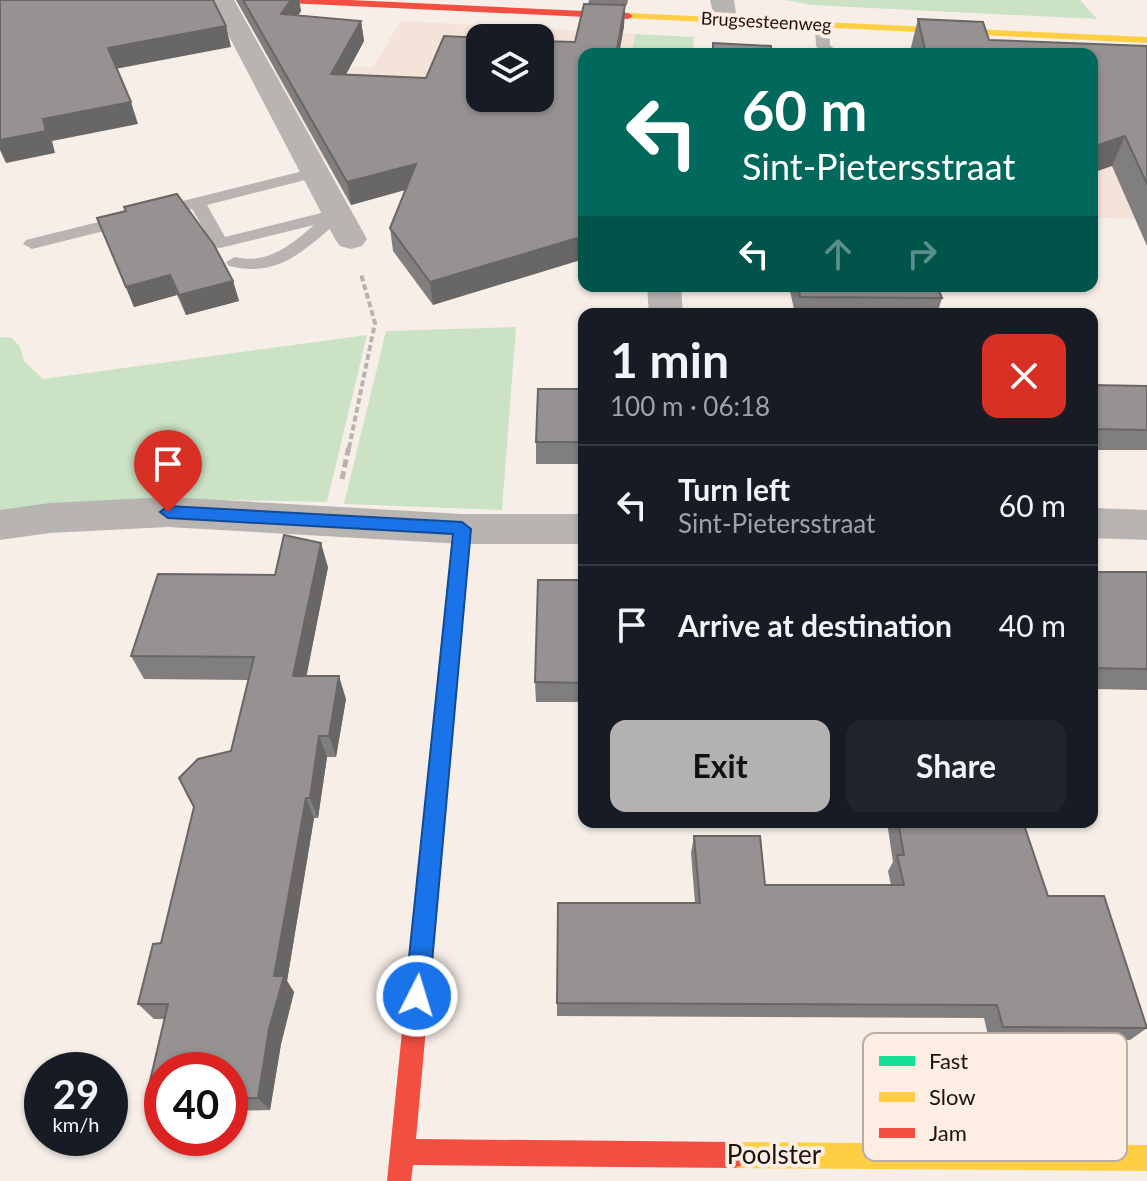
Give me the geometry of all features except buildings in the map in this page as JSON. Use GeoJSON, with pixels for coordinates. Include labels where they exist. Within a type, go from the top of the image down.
{"type":"FeatureCollection","features":[{"type":"Feature","properties":{"kind":"main road","name":"Brugsesteenweg"},"geometry":{"type":"LineString","coordinates":[[288,0],[723,10],[822,24],[1147,40]]}},
{"type":"Feature","properties":{"kind":"main road"},"geometry":{"type":"LineString","coordinates":[[398,1181],[462,529]]}},
{"type":"Feature","properties":{"kind":"main road","name":"Poolster"},"geometry":{"type":"LineString","coordinates":[[401,1152],[863,1156]]}},
{"type":"Feature","properties":{"kind":"main road","name":"Poolster"},"geometry":{"type":"LineString","coordinates":[[1127,1158],[1147,1158]]}},
{"type":"Feature","properties":{"kind":"street"},"geometry":{"type":"LineString","coordinates":[[222,0],[351,239]]}},
{"type":"Feature","properties":{"kind":"street"},"geometry":{"type":"LineString","coordinates":[[0,525],[50,518],[168,512],[334,519],[462,529],[578,529]]}},
{"type":"Feature","properties":{"kind":"street"},"geometry":{"type":"LineString","coordinates":[[1098,523],[1147,525]]}},
{"type":"Feature","properties":{"kind":"lane"},"geometry":{"type":"LineString","coordinates":[[822,24],[826,48]]}},
{"type":"Feature","properties":{"kind":"lane"},"geometry":{"type":"LineString","coordinates":[[32,244],[315,173]]}},
{"type":"Feature","properties":{"kind":"lane"},"geometry":{"type":"LineString","coordinates":[[197,202],[220,243],[337,214]]}},
{"type":"Feature","properties":{"kind":"lane"},"geometry":{"type":"LineString","coordinates":[[235,262],[243,266],[262,265],[319,230],[337,214]]}},
{"type":"Feature","properties":{"kind":"path"},"geometry":{"type":"LineString","coordinates":[[334,519],[375,323],[351,239]]}},
{"type":"Feature","properties":{"kind":"shaded area"},"geometry":{"type":"Polygon","coordinates":[[[401,21],[466,25],[466,112],[554,112],[554,30],[635,34],[633,48],[578,48],[578,168],[321,159],[266,69],[373,67],[401,21]]]}},
{"type":"Feature","properties":{"kind":"shaded area"},"geometry":{"type":"Polygon","coordinates":[[[1098,73],[1147,220],[1098,217],[1098,73]]]}},
{"type":"Feature","properties":{"kind":"green space"},"geometry":{"type":"Polygon","coordinates":[[[785,0],[1080,0],[1097,19],[811,5],[785,0]]]}},
{"type":"Feature","properties":{"kind":"green space"},"geometry":{"type":"Polygon","coordinates":[[[635,34],[694,37],[693,48],[633,48],[635,34]]]}},
{"type":"Feature","properties":{"kind":"green space"},"geometry":{"type":"Polygon","coordinates":[[[516,327],[502,510],[344,504],[386,331],[516,327]]]}},
{"type":"Feature","properties":{"kind":"green space"},"geometry":{"type":"Polygon","coordinates":[[[367,335],[327,502],[178,499],[0,514],[0,337],[12,338],[20,347],[24,361],[43,379],[367,335]]]}},
{"type":"Feature","properties":{"kind":"traffic: fast"},"geometry":{"type":"LineString","coordinates":[[448,673],[462,529]]}},
{"type":"Feature","properties":{"kind":"traffic: slow"},"geometry":{"type":"LineString","coordinates":[[628,16],[1147,40]]}},
{"type":"Feature","properties":{"kind":"traffic: slow"},"geometry":{"type":"LineString","coordinates":[[735,1155],[863,1156]]}},
{"type":"Feature","properties":{"kind":"traffic: slow"},"geometry":{"type":"LineString","coordinates":[[1127,1158],[1147,1158]]}},
{"type":"Feature","properties":{"kind":"traffic: jam"},"geometry":{"type":"LineString","coordinates":[[288,0],[628,16]]}},
{"type":"Feature","properties":{"kind":"traffic: jam"},"geometry":{"type":"LineString","coordinates":[[399,1179],[448,673]]}},
{"type":"Feature","properties":{"kind":"traffic: jam"},"geometry":{"type":"LineString","coordinates":[[401,1152],[735,1155]]}},
{"type":"Feature","properties":{"kind":"route"},"geometry":{"type":"LineString","coordinates":[[168,512],[334,519],[462,529],[417,996]]}}]}
